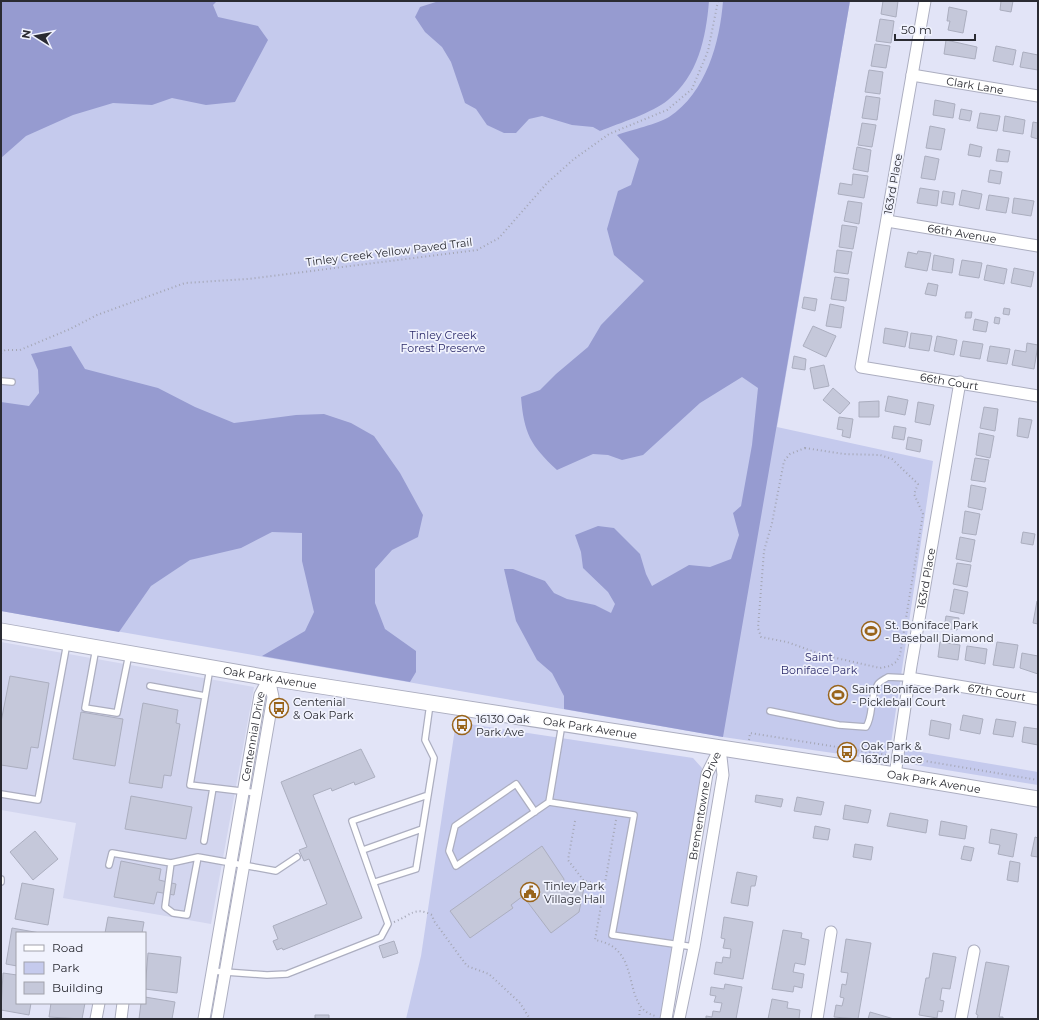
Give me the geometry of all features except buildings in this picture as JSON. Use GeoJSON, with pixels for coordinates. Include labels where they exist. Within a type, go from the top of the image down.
{"type":"FeatureCollection","features":[{"type":"Feature","properties":{"kind":"street","name":"163rd Place"},"geometry":{"type":"LineString","coordinates":[[861,367],[925,1]]}},
{"type":"Feature","properties":{"kind":"street","name":"Clark Lane"},"geometry":{"type":"LineString","coordinates":[[912,75],[1038,96]]}},
{"type":"Feature","properties":{"kind":"street","name":"66th Avenue"},"geometry":{"type":"LineString","coordinates":[[887,221],[1038,246]]}},
{"type":"Feature","properties":{"kind":"street","name":"66th Court"},"geometry":{"type":"LineString","coordinates":[[861,367],[960,382],[1038,396]]}},
{"type":"Feature","properties":{"kind":"street","name":"163rd Place"},"geometry":{"type":"LineString","coordinates":[[895,775],[909,678],[960,382]]}},
{"type":"Feature","properties":{"kind":"street","name":"Oak Park Avenue"},"geometry":{"type":"LineString","coordinates":[[1,631],[269,678],[895,775],[1038,799]]}},
{"type":"Feature","properties":{"kind":"street","name":"Centennial Drive"},"geometry":{"type":"LineString","coordinates":[[204,1019],[260,695],[269,678]]}},
{"type":"Feature","properties":{"kind":"street","name":"Centennial Drive"},"geometry":{"type":"LineString","coordinates":[[217,1019],[273,697],[269,678]]}},
{"type":"Feature","properties":{"kind":"street","name":"67th Court"},"geometry":{"type":"LineString","coordinates":[[909,678],[1038,699]]}},
{"type":"Feature","properties":{"kind":"street","name":"Brementowne Drive"},"geometry":{"type":"LineString","coordinates":[[667,1016],[707,774],[720,748]]}},
{"type":"Feature","properties":{"kind":"street","name":"Brementowne Drive"},"geometry":{"type":"LineString","coordinates":[[679,1017],[694,947],[723,775],[720,748]]}},
{"type":"Feature","properties":{"kind":"street"},"geometry":{"type":"LineString","coordinates":[[817,1019],[831,932]]}},
{"type":"Feature","properties":{"kind":"street"},"geometry":{"type":"LineString","coordinates":[[961,1019],[974,951]]}},
{"type":"Feature","properties":{"kind":"street"},"geometry":{"type":"LineString","coordinates":[[96,1019],[99,1004]]}},
{"type":"Feature","properties":{"kind":"street"},"geometry":{"type":"LineString","coordinates":[[121,1019],[123,1004]]}},
{"type":"Feature","properties":{"kind":"street"},"geometry":{"type":"LineString","coordinates":[[667,1016],[679,1017]]}},
{"type":"Feature","properties":{"kind":"lane"},"geometry":{"type":"LineString","coordinates":[[1,381],[12,382]]}},
{"type":"Feature","properties":{"kind":"lane"},"geometry":{"type":"LineString","coordinates":[[1,794],[38,800],[67,642]]}},
{"type":"Feature","properties":{"kind":"lane"},"geometry":{"type":"LineString","coordinates":[[96,647],[86,708],[117,713],[129,653]]}},
{"type":"Feature","properties":{"kind":"lane"},"geometry":{"type":"LineString","coordinates":[[210,667],[190,785],[257,793]]}},
{"type":"Feature","properties":{"kind":"lane"},"geometry":{"type":"LineString","coordinates":[[770,712],[839,725],[866,727],[869,722],[873,697],[878,684],[888,677],[909,678]]}},
{"type":"Feature","properties":{"kind":"lane"},"geometry":{"type":"LineString","coordinates":[[150,686],[205,696]]}},
{"type":"Feature","properties":{"kind":"lane"},"geometry":{"type":"LineString","coordinates":[[375,882],[416,869],[434,758],[425,740],[430,703]]}},
{"type":"Feature","properties":{"kind":"lane"},"geometry":{"type":"LineString","coordinates":[[549,802],[562,723]]}},
{"type":"Feature","properties":{"kind":"lane"},"geometry":{"type":"LineString","coordinates":[[535,812],[516,784],[455,826],[449,852],[456,866],[535,812],[549,802],[634,815],[612,935],[694,947]]}},
{"type":"Feature","properties":{"kind":"lane"},"geometry":{"type":"LineString","coordinates":[[204,841],[213,788]]}},
{"type":"Feature","properties":{"kind":"lane"},"geometry":{"type":"LineString","coordinates":[[212,971],[266,975],[287,974],[381,937],[388,924],[375,882],[352,821],[428,795]]}},
{"type":"Feature","properties":{"kind":"lane"},"geometry":{"type":"LineString","coordinates":[[363,850],[422,829]]}},
{"type":"Feature","properties":{"kind":"lane"},"geometry":{"type":"LineString","coordinates":[[109,865],[112,853],[171,863],[198,857],[276,871],[297,857]]}},
{"type":"Feature","properties":{"kind":"lane"},"geometry":{"type":"LineString","coordinates":[[171,863],[165,907],[173,913],[187,915],[198,857]]}},
{"type":"Feature","properties":{"kind":"path","name":"Tinley Creek Yellow Paved Trail"},"geometry":{"type":"LineString","coordinates":[[1,353],[5,350],[20,350],[70,329],[97,315],[185,283],[248,279],[476,250],[499,238],[547,183],[574,159],[609,134],[667,110],[692,89],[708,51],[718,1]]}},
{"type":"Feature","properties":{"kind":"path"},"geometry":{"type":"LineString","coordinates":[[805,448],[844,454],[880,455],[892,459],[918,484],[914,494],[923,514],[900,655],[896,662],[890,666],[880,668],[823,655],[787,642],[761,636],[758,628],[764,551],[772,523],[784,462],[790,454],[805,448]]}},
{"type":"Feature","properties":{"kind":"path"},"geometry":{"type":"LineString","coordinates":[[750,733],[886,755]]}},
{"type":"Feature","properties":{"kind":"path"},"geometry":{"type":"LineString","coordinates":[[908,759],[1038,780]]}},
{"type":"Feature","properties":{"kind":"path"},"geometry":{"type":"LineString","coordinates":[[575,821],[568,860],[584,881],[605,885]]}},
{"type":"Feature","properties":{"kind":"path"},"geometry":{"type":"LineString","coordinates":[[388,924],[405,918],[417,910],[422,910],[432,915],[434,921],[467,966],[489,974],[520,1003],[530,1019]]}},
{"type":"Feature","properties":{"kind":"path"},"geometry":{"type":"LineString","coordinates":[[639,1019],[640,1007]]}},
{"type":"Feature","properties":{"kind":"shaded area"},"geometry":{"type":"Polygon","coordinates":[[[1,1],[217,1],[213,5],[218,17],[258,26],[268,40],[235,102],[206,105],[172,98],[152,105],[113,103],[73,115],[26,136],[1,158],[1,1]]]}},
{"type":"Feature","properties":{"kind":"shaded area"},"geometry":{"type":"Polygon","coordinates":[[[439,1],[709,1],[703,42],[693,68],[687,80],[668,100],[661,105],[636,117],[600,131],[593,127],[572,125],[542,116],[529,119],[516,133],[504,133],[487,125],[476,109],[465,103],[451,62],[442,47],[425,32],[415,17],[420,7],[439,1]]]}},
{"type":"Feature","properties":{"kind":"shaded area"},"geometry":{"type":"Polygon","coordinates":[[[723,1],[850,1],[723,737],[564,709],[564,696],[552,673],[537,660],[516,621],[504,569],[513,569],[545,581],[554,593],[567,599],[595,605],[611,613],[615,604],[608,592],[583,568],[581,552],[575,535],[598,526],[614,528],[640,554],[646,574],[652,586],[689,565],[710,567],[731,559],[739,535],[733,513],[741,506],[752,445],[758,388],[742,377],[700,403],[643,455],[622,460],[608,455],[593,454],[557,470],[540,453],[530,438],[524,420],[521,397],[540,390],[556,374],[588,347],[601,325],[644,281],[614,255],[607,229],[618,191],[631,185],[639,159],[617,135],[664,120],[682,107],[693,95],[702,81],[709,65],[718,33],[723,1]]]}},
{"type":"Feature","properties":{"kind":"shaded area"},"geometry":{"type":"Polygon","coordinates":[[[71,346],[85,369],[158,388],[195,407],[234,423],[296,415],[324,414],[351,423],[374,436],[400,473],[423,515],[418,537],[392,550],[375,569],[375,603],[385,629],[416,651],[416,672],[410,682],[262,656],[305,631],[314,612],[302,561],[302,533],[272,532],[241,548],[190,560],[151,586],[119,632],[1,611],[1,402],[29,406],[39,393],[38,370],[31,354],[71,346]]]}},
{"type":"Feature","properties":{"kind":"shaded area"},"geometry":{"type":"Polygon","coordinates":[[[1,642],[254,687],[211,924],[63,898],[76,823],[1,810],[1,642]]]}},
{"type":"Feature","properties":{"kind":"green space","name":"Tinley Creek Forest Preserve"},"geometry":{"type":"Polygon","coordinates":[[[1,1],[850,1],[777,427],[933,461],[891,743],[886,754],[875,759],[723,737],[1,611],[1,1]]]}},
{"type":"Feature","properties":{"kind":"green space"},"geometry":{"type":"Polygon","coordinates":[[[456,722],[693,758],[702,768],[661,1019],[406,1019],[421,956],[456,722]]]}},
{"type":"Feature","properties":{"kind":"green space"},"geometry":{"type":"Polygon","coordinates":[[[903,749],[1038,772],[1038,785],[916,765],[907,760],[903,749]]]}},
{"type":"Feature","properties":{"kind":"place","name":"St. Boniface Park - Baseball Diamond"},"geometry":{"type":"Point","coordinates":[871,631]}},
{"type":"Feature","properties":{"kind":"place","name":"Saint Boniface Park - Pickleball Court"},"geometry":{"type":"Point","coordinates":[838,695]}},
{"type":"Feature","properties":{"kind":"place","name":"Centenial & Oak Park"},"geometry":{"type":"Point","coordinates":[279,708]}},
{"type":"Feature","properties":{"kind":"place","name":"16130 Oak Park Ave"},"geometry":{"type":"Point","coordinates":[462,725]}},
{"type":"Feature","properties":{"kind":"place","name":"Oak Park & 163rd Place"},"geometry":{"type":"Point","coordinates":[847,752]}},
{"type":"Feature","properties":{"kind":"place","name":"Tinley Park Village Hall"},"geometry":{"type":"Point","coordinates":[530,892]}},
{"type":"Feature","properties":{"kind":"park label","name":"Saint Boniface Park"},"geometry":{"type":"Point","coordinates":[819,663]}}]}
